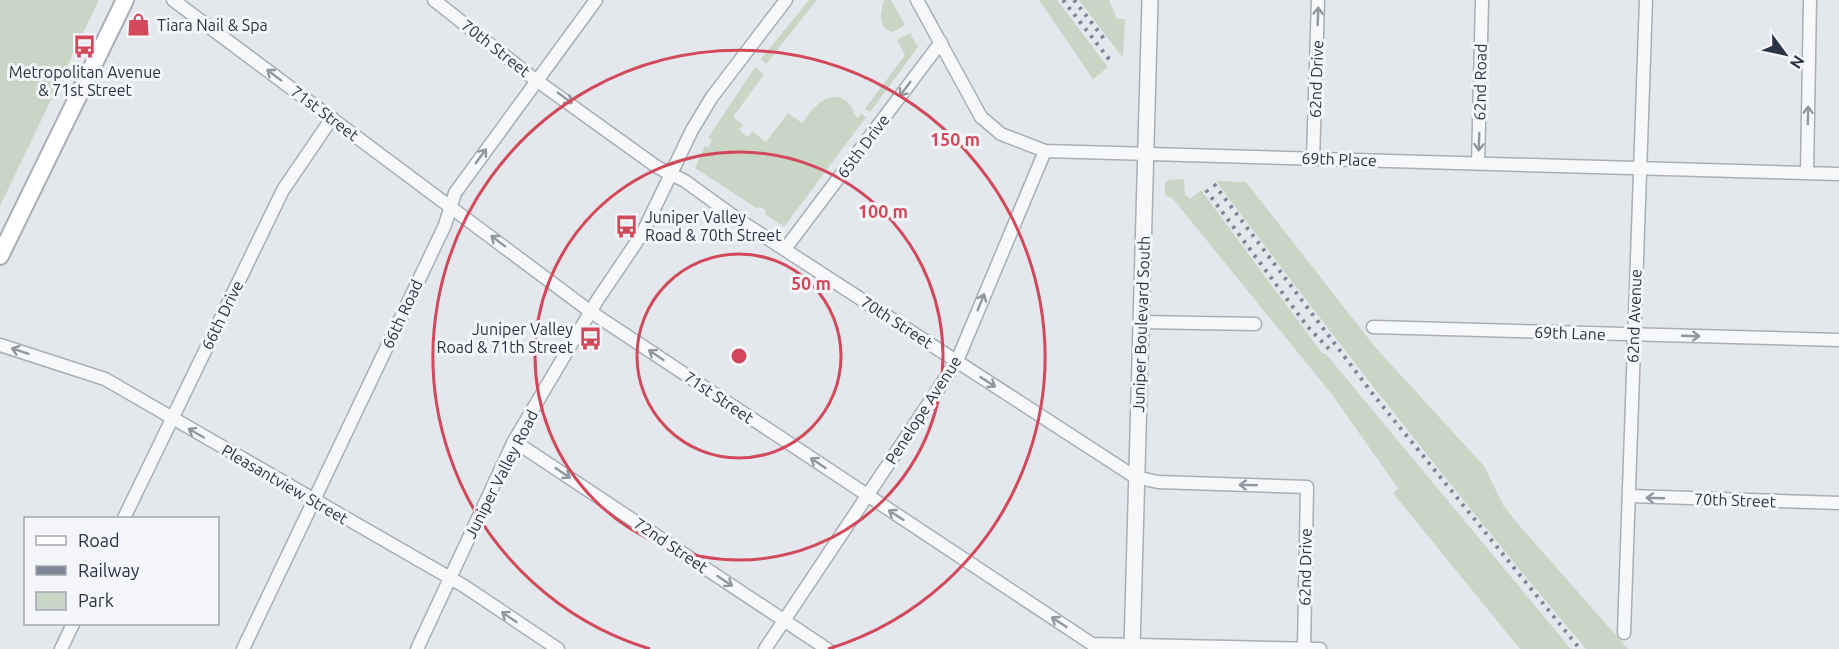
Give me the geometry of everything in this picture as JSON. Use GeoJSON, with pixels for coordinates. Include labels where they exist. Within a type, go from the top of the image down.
{"type":"FeatureCollection","features":[{"type":"Feature","properties":{"kind":"main road"},"geometry":{"type":"LineString","coordinates":[[0,256],[125,0]]}},
{"type":"Feature","properties":{"kind":"street","name":"71st Street"},"geometry":{"type":"LineString","coordinates":[[173,0],[591,312],[1092,644],[1132,647],[1320,649]]}},
{"type":"Feature","properties":{"kind":"street","name":"70th Street"},"geometry":{"type":"LineString","coordinates":[[434,0],[657,167],[672,174],[1135,477],[1158,482],[1306,487]]}},
{"type":"Feature","properties":{"kind":"street","name":"66th Road"},"geometry":{"type":"LineString","coordinates":[[243,649],[445,225],[455,193],[596,0]]}},
{"type":"Feature","properties":{"kind":"street","name":"Juniper Valley Road"},"geometry":{"type":"LineString","coordinates":[[417,649],[514,441],[591,312],[642,234],[692,130],[712,97],[786,0]]}},
{"type":"Feature","properties":{"kind":"street","name":"69th Place"},"geometry":{"type":"LineString","coordinates":[[917,0],[981,117],[1001,134],[1045,151],[1839,174]]}},
{"type":"Feature","properties":{"kind":"street","name":"Juniper Boulevard South"},"geometry":{"type":"LineString","coordinates":[[1132,647],[1150,0]]}},
{"type":"Feature","properties":{"kind":"street","name":"62nd Drive"},"geometry":{"type":"LineString","coordinates":[[1313,159],[1318,0]]}},
{"type":"Feature","properties":{"kind":"street","name":"62nd Road"},"geometry":{"type":"LineString","coordinates":[[1478,164],[1482,0]]}},
{"type":"Feature","properties":{"kind":"street","name":"62nd Avenue"},"geometry":{"type":"LineString","coordinates":[[1624,633],[1646,0]]}},
{"type":"Feature","properties":{"kind":"street"},"geometry":{"type":"LineString","coordinates":[[1807,173],[1810,0]]}},
{"type":"Feature","properties":{"kind":"street","name":"65th Drive"},"geometry":{"type":"LineString","coordinates":[[785,249],[941,42]]}},
{"type":"Feature","properties":{"kind":"street","name":"66th Drive"},"geometry":{"type":"LineString","coordinates":[[125,517],[283,190],[332,118]]}},
{"type":"Feature","properties":{"kind":"street","name":"Penelope Avenue"},"geometry":{"type":"LineString","coordinates":[[765,649],[957,361],[1045,151]]}},
{"type":"Feature","properties":{"kind":"street"},"geometry":{"type":"LineString","coordinates":[[1141,322],[1255,324]]}},
{"type":"Feature","properties":{"kind":"street","name":"69th Lane"},"geometry":{"type":"LineString","coordinates":[[1373,327],[1839,340]]}},
{"type":"Feature","properties":{"kind":"street","name":"Pleasantview Street"},"geometry":{"type":"LineString","coordinates":[[0,345],[105,379],[449,578],[558,649]]}},
{"type":"Feature","properties":{"kind":"street","name":"72nd Street"},"geometry":{"type":"LineString","coordinates":[[514,441],[827,649]]}},
{"type":"Feature","properties":{"kind":"street","name":"62nd Drive"},"geometry":{"type":"LineString","coordinates":[[1304,648],[1306,487]]}},
{"type":"Feature","properties":{"kind":"street","name":"70th Street"},"geometry":{"type":"LineString","coordinates":[[1630,496],[1839,502]]}},
{"type":"Feature","properties":{"kind":"street"},"geometry":{"type":"LineString","coordinates":[[61,649],[73,625]]}},
{"type":"Feature","properties":{"kind":"green space"},"geometry":{"type":"Polygon","coordinates":[[[0,0],[99,0],[0,206],[0,0]]]}},
{"type":"Feature","properties":{"kind":"green space"},"geometry":{"type":"Polygon","coordinates":[[[809,0],[817,0],[766,64],[761,59],[809,0]]]}},
{"type":"Feature","properties":{"kind":"green space"},"geometry":{"type":"Polygon","coordinates":[[[884,0],[891,0],[905,25],[893,32],[886,30],[882,22],[884,0]]]}},
{"type":"Feature","properties":{"kind":"green space"},"geometry":{"type":"Polygon","coordinates":[[[1039,0],[1057,0],[1108,67],[1093,79],[1039,0]]]}},
{"type":"Feature","properties":{"kind":"green space"},"geometry":{"type":"Polygon","coordinates":[[[1079,0],[1109,0],[1117,19],[1125,19],[1123,58],[1079,0]]]}},
{"type":"Feature","properties":{"kind":"green space"},"geometry":{"type":"Polygon","coordinates":[[[910,33],[918,47],[870,112],[865,109],[905,55],[897,40],[910,33]]]}},
{"type":"Feature","properties":{"kind":"green space"},"geometry":{"type":"Polygon","coordinates":[[[755,67],[764,74],[733,117],[743,125],[739,130],[748,137],[752,131],[766,142],[788,113],[802,123],[817,105],[830,97],[844,100],[851,106],[858,118],[861,114],[866,117],[784,227],[765,214],[766,210],[760,207],[758,209],[695,168],[705,146],[709,147],[712,140],[708,138],[755,67]]]}},
{"type":"Feature","properties":{"kind":"green space"},"geometry":{"type":"Polygon","coordinates":[[[1184,179],[1185,195],[1190,199],[1201,190],[1322,353],[1326,354],[1571,649],[1520,649],[1393,493],[1398,488],[1330,392],[1173,199],[1165,195],[1165,183],[1169,180],[1184,179]]]}},
{"type":"Feature","properties":{"kind":"green space"},"geometry":{"type":"Polygon","coordinates":[[[1216,181],[1246,182],[1375,347],[1484,466],[1503,505],[1518,524],[1628,649],[1586,649],[1398,418],[1216,181]]]}},
{"type":"Feature","properties":{"kind":"railway"},"geometry":{"type":"LineString","coordinates":[[1063,0],[1112,63]]}},
{"type":"Feature","properties":{"kind":"railway"},"geometry":{"type":"LineString","coordinates":[[1074,0],[1105,40]]}},
{"type":"Feature","properties":{"kind":"railway"},"geometry":{"type":"LineString","coordinates":[[1214,184],[1372,393],[1580,649]]}},
{"type":"Feature","properties":{"kind":"railway"},"geometry":{"type":"LineString","coordinates":[[1206,190],[1307,326],[1332,352]]}},
{"type":"Feature","properties":{"kind":"place","name":"Tiara Nail & Spa"},"geometry":{"type":"Point","coordinates":[139,25]}},
{"type":"Feature","properties":{"kind":"place","name":"Metropolitan Avenue & 71st Street"},"geometry":{"type":"Point","coordinates":[85,47]}},
{"type":"Feature","properties":{"kind":"place","name":"Juniper Valley Road & 70th Street"},"geometry":{"type":"Point","coordinates":[627,226]}},
{"type":"Feature","properties":{"kind":"place","name":"Juniper Valley Road & 71th Street"},"geometry":{"type":"Point","coordinates":[591,338]}}]}
